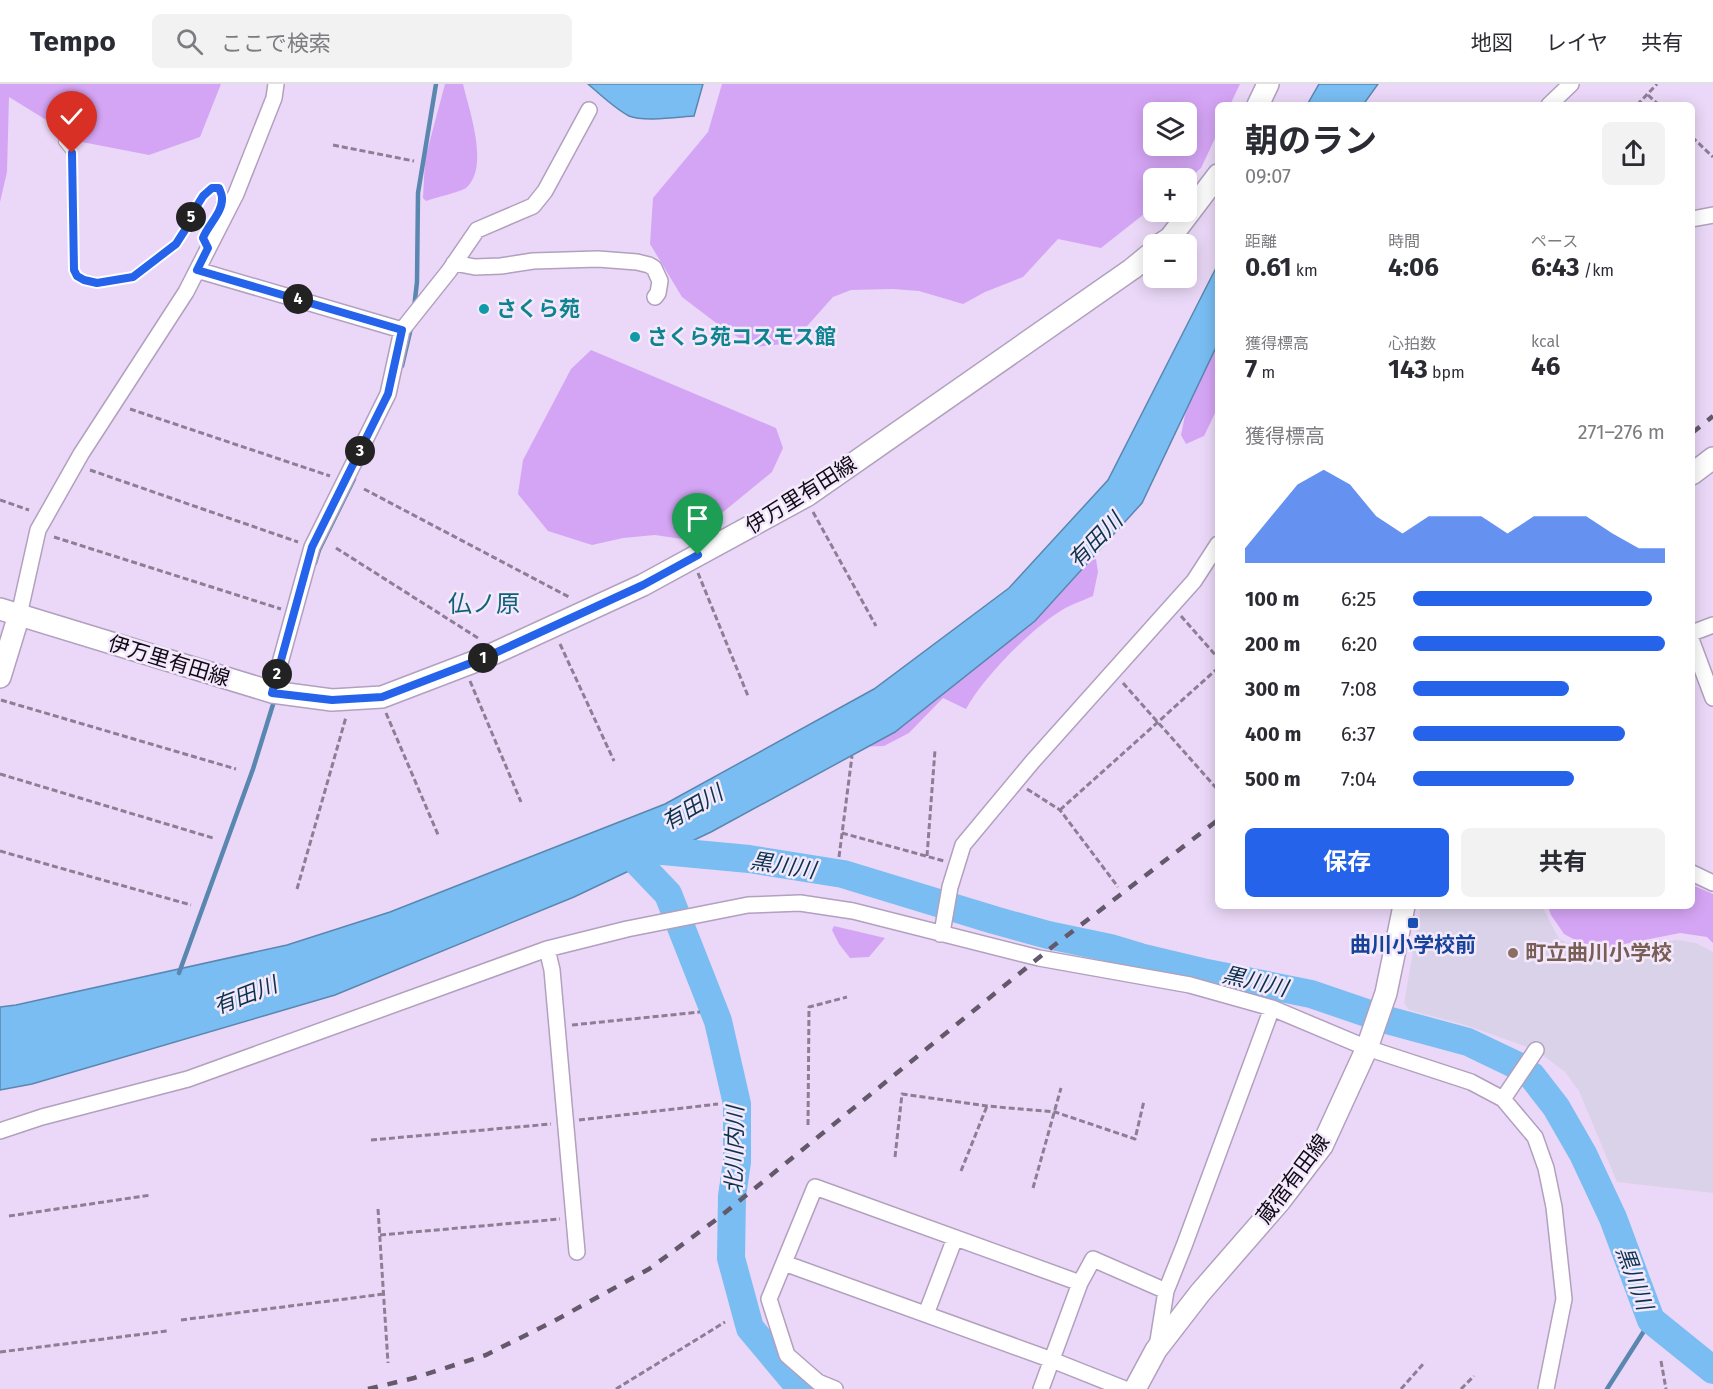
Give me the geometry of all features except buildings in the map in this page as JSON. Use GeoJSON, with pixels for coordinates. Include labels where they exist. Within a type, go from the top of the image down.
{"type":"FeatureCollection","features":[{"type":"Feature","properties":{"kind":"main road"},"geometry":{"type":"LineString","coordinates":[[1259,102],[1268,84]]}},
{"type":"Feature","properties":{"kind":"main road"},"geometry":{"type":"LineString","coordinates":[[1173,234],[1215,179]]}},
{"type":"Feature","properties":{"kind":"main road","name":"伊万里有田線"},"geometry":{"type":"LineString","coordinates":[[10,612],[272,693],[332,700],[382,697],[484,658],[643,585],[808,495],[1143,260]]}},
{"type":"Feature","properties":{"kind":"main road"},"geometry":{"type":"LineString","coordinates":[[1695,472],[1713,458]]}},
{"type":"Feature","properties":{"kind":"main road"},"geometry":{"type":"LineString","coordinates":[[0,677],[10,612]]}},
{"type":"Feature","properties":{"kind":"main road","name":"蔵宿有田線"},"geometry":{"type":"LineString","coordinates":[[1135,1389],[1156,1350],[1200,1293],[1280,1201],[1322,1146],[1367,1048],[1386,993],[1403,909]]}},
{"type":"Feature","properties":{"kind":"street"},"geometry":{"type":"LineString","coordinates":[[10,612],[38,530],[81,454],[186,292],[236,194],[274,98],[276,84]]}},
{"type":"Feature","properties":{"kind":"street"},"geometry":{"type":"LineString","coordinates":[[1552,102],[1571,84]]}},
{"type":"Feature","properties":{"kind":"street"},"geometry":{"type":"LineString","coordinates":[[272,693],[312,547],[388,394],[402,330],[477,230],[533,206],[545,190],[590,110]]}},
{"type":"Feature","properties":{"kind":"street"},"geometry":{"type":"LineString","coordinates":[[1695,218],[1713,214]]}},
{"type":"Feature","properties":{"kind":"street"},"geometry":{"type":"LineString","coordinates":[[454,263],[475,267],[533,261],[598,259],[637,262],[654,268],[660,281],[655,297]]}},
{"type":"Feature","properties":{"kind":"street"},"geometry":{"type":"LineString","coordinates":[[197,270],[402,330]]}},
{"type":"Feature","properties":{"kind":"street"},"geometry":{"type":"LineString","coordinates":[[942,930],[950,887],[963,845],[1033,760],[1194,581],[1215,549]]}},
{"type":"Feature","properties":{"kind":"street"},"geometry":{"type":"LineString","coordinates":[[1695,632],[1713,625]]}},
{"type":"Feature","properties":{"kind":"street"},"geometry":{"type":"LineString","coordinates":[[1695,650],[1713,698]]}},
{"type":"Feature","properties":{"kind":"street"},"geometry":{"type":"LineString","coordinates":[[1695,874],[1713,883]]}},
{"type":"Feature","properties":{"kind":"street"},"geometry":{"type":"LineString","coordinates":[[0,1131],[42,1117],[188,1079],[547,949],[627,929],[748,905],[800,903],[853,910],[942,930],[1039,958],[1190,985],[1272,1008],[1367,1048],[1471,1082],[1503,1099],[1535,1137],[1546,1168],[1554,1207],[1564,1299],[1546,1389]]}},
{"type":"Feature","properties":{"kind":"street"},"geometry":{"type":"LineString","coordinates":[[547,949],[552,970],[577,1252]]}},
{"type":"Feature","properties":{"kind":"street"},"geometry":{"type":"LineString","coordinates":[[1156,1350],[1166,1291],[1272,1008]]}},
{"type":"Feature","properties":{"kind":"street"},"geometry":{"type":"LineString","coordinates":[[1503,1099],[1536,1050]]}},
{"type":"Feature","properties":{"kind":"street"},"geometry":{"type":"LineString","coordinates":[[835,1389],[818,1382],[787,1355],[769,1299],[814,1187],[1080,1283]]}},
{"type":"Feature","properties":{"kind":"street"},"geometry":{"type":"LineString","coordinates":[[926,1314],[955,1238]]}},
{"type":"Feature","properties":{"kind":"street"},"geometry":{"type":"LineString","coordinates":[[1041,1389],[1080,1283],[1093,1259],[1166,1291]]}},
{"type":"Feature","properties":{"kind":"street"},"geometry":{"type":"LineString","coordinates":[[784,1263],[1052,1360],[1125,1389]]}},
{"type":"Feature","properties":{"kind":"lane"},"geometry":{"type":"LineString","coordinates":[[63,142],[72,153],[74,270],[77,276],[97,283],[133,277],[176,244],[203,196],[212,188],[219,188],[222,198],[218,212],[203,238],[208,248]]}},
{"type":"Feature","properties":{"kind":"path"},"geometry":{"type":"LineString","coordinates":[[1640,102],[1657,84]]}},
{"type":"Feature","properties":{"kind":"path"},"geometry":{"type":"LineString","coordinates":[[1648,94],[1656,102]]}},
{"type":"Feature","properties":{"kind":"path"},"geometry":{"type":"LineString","coordinates":[[1695,140],[1713,157]]}},
{"type":"Feature","properties":{"kind":"path"},"geometry":{"type":"LineString","coordinates":[[333,145],[414,161]]}},
{"type":"Feature","properties":{"kind":"path"},"geometry":{"type":"LineString","coordinates":[[130,409],[337,478]]}},
{"type":"Feature","properties":{"kind":"path"},"geometry":{"type":"LineString","coordinates":[[90,470],[304,544]]}},
{"type":"Feature","properties":{"kind":"path"},"geometry":{"type":"LineString","coordinates":[[364,489],[569,597]]}},
{"type":"Feature","properties":{"kind":"path"},"geometry":{"type":"LineString","coordinates":[[0,500],[28,510]]}},
{"type":"Feature","properties":{"kind":"path"},"geometry":{"type":"LineString","coordinates":[[809,506],[876,626]]}},
{"type":"Feature","properties":{"kind":"path"},"geometry":{"type":"LineString","coordinates":[[54,537],[285,610]]}},
{"type":"Feature","properties":{"kind":"path"},"geometry":{"type":"LineString","coordinates":[[336,548],[478,638]]}},
{"type":"Feature","properties":{"kind":"path"},"geometry":{"type":"LineString","coordinates":[[698,571],[748,696]]}},
{"type":"Feature","properties":{"kind":"path"},"geometry":{"type":"LineString","coordinates":[[1177,612],[1215,655]]}},
{"type":"Feature","properties":{"kind":"path"},"geometry":{"type":"LineString","coordinates":[[559,642],[614,761]]}},
{"type":"Feature","properties":{"kind":"path"},"geometry":{"type":"LineString","coordinates":[[1060,810],[1215,671]]}},
{"type":"Feature","properties":{"kind":"path"},"geometry":{"type":"LineString","coordinates":[[469,678],[521,802]]}},
{"type":"Feature","properties":{"kind":"path"},"geometry":{"type":"LineString","coordinates":[[1120,680],[1215,787]]}},
{"type":"Feature","properties":{"kind":"path"},"geometry":{"type":"LineString","coordinates":[[1,700],[236,769]]}},
{"type":"Feature","properties":{"kind":"path"},"geometry":{"type":"LineString","coordinates":[[297,889],[348,710]]}},
{"type":"Feature","properties":{"kind":"path"},"geometry":{"type":"LineString","coordinates":[[387,713],[439,837]]}},
{"type":"Feature","properties":{"kind":"path"},"geometry":{"type":"LineString","coordinates":[[927,856],[935,750]]}},
{"type":"Feature","properties":{"kind":"path"},"geometry":{"type":"LineString","coordinates":[[839,857],[852,756]]}},
{"type":"Feature","properties":{"kind":"path"},"geometry":{"type":"LineString","coordinates":[[0,774],[213,838]]}},
{"type":"Feature","properties":{"kind":"path"},"geometry":{"type":"LineString","coordinates":[[1026,788],[1060,810],[1118,887]]}},
{"type":"Feature","properties":{"kind":"path"},"geometry":{"type":"LineString","coordinates":[[842,832],[949,862]]}},
{"type":"Feature","properties":{"kind":"path"},"geometry":{"type":"LineString","coordinates":[[0,850],[191,905]]}},
{"type":"Feature","properties":{"kind":"path"},"geometry":{"type":"LineString","coordinates":[[808,1125],[809,1007],[848,996]]}},
{"type":"Feature","properties":{"kind":"path"},"geometry":{"type":"LineString","coordinates":[[567,1026],[700,1012]]}},
{"type":"Feature","properties":{"kind":"path"},"geometry":{"type":"LineString","coordinates":[[1033,1188],[1061,1088]]}},
{"type":"Feature","properties":{"kind":"path"},"geometry":{"type":"LineString","coordinates":[[896,1157],[902,1094],[987,1106],[1055,1112],[1135,1139],[1144,1101]]}},
{"type":"Feature","properties":{"kind":"path"},"geometry":{"type":"LineString","coordinates":[[577,1120],[718,1104]]}},
{"type":"Feature","properties":{"kind":"path"},"geometry":{"type":"LineString","coordinates":[[961,1171],[987,1106]]}},
{"type":"Feature","properties":{"kind":"path"},"geometry":{"type":"LineString","coordinates":[[371,1140],[554,1124]]}},
{"type":"Feature","properties":{"kind":"path"},"geometry":{"type":"LineString","coordinates":[[9,1216],[151,1195]]}},
{"type":"Feature","properties":{"kind":"path"},"geometry":{"type":"LineString","coordinates":[[378,1209],[388,1364]]}},
{"type":"Feature","properties":{"kind":"path"},"geometry":{"type":"LineString","coordinates":[[380,1235],[562,1219]]}},
{"type":"Feature","properties":{"kind":"path"},"geometry":{"type":"LineString","coordinates":[[180,1320],[384,1294]]}},
{"type":"Feature","properties":{"kind":"path"},"geometry":{"type":"LineString","coordinates":[[616,1389],[725,1322]]}},
{"type":"Feature","properties":{"kind":"path"},"geometry":{"type":"LineString","coordinates":[[0,1352],[167,1331]]}},
{"type":"Feature","properties":{"kind":"path"},"geometry":{"type":"LineString","coordinates":[[1661,1361],[1666,1389]]}},
{"type":"Feature","properties":{"kind":"path"},"geometry":{"type":"LineString","coordinates":[[1401,1389],[1425,1362]]}},
{"type":"Feature","properties":{"kind":"path"},"geometry":{"type":"LineString","coordinates":[[1461,1389],[1474,1376]]}},
{"type":"Feature","properties":{"kind":"shaded area"},"geometry":{"type":"Polygon","coordinates":[[[0,84],[221,84],[200,137],[149,155],[82,142],[9,97],[7,172],[0,202],[0,84]]]}},
{"type":"Feature","properties":{"kind":"shaded area"},"geometry":{"type":"Polygon","coordinates":[[[445,84],[463,84],[476,138],[476,167],[473,179],[466,188],[426,201],[423,198],[425,159],[445,84]]]}},
{"type":"Feature","properties":{"kind":"shaded area"},"geometry":{"type":"Polygon","coordinates":[[[722,84],[1240,84],[1231,102],[1215,102],[1215,138],[1201,168],[1197,171],[1197,168],[1143,168],[1143,215],[1101,248],[1058,239],[1023,277],[985,292],[963,304],[919,291],[851,290],[833,297],[792,343],[755,347],[724,329],[682,297],[650,244],[653,198],[708,132],[722,84]]]}},
{"type":"Feature","properties":{"kind":"shaded area"},"geometry":{"type":"Polygon","coordinates":[[[1215,335],[1215,413],[1204,436],[1186,444],[1181,435],[1185,415],[1215,335]]]}},
{"type":"Feature","properties":{"kind":"shaded area"},"geometry":{"type":"Polygon","coordinates":[[[591,350],[776,428],[783,448],[772,472],[700,531],[682,539],[655,535],[623,538],[592,545],[548,531],[518,494],[523,460],[571,369],[591,350]]]}},
{"type":"Feature","properties":{"kind":"shaded area"},"geometry":{"type":"Polygon","coordinates":[[[1096,559],[1098,572],[1093,596],[1071,605],[1034,631],[983,683],[966,709],[943,698],[909,733],[884,746],[853,747],[1077,565],[1096,559]]]}},
{"type":"Feature","properties":{"kind":"shaded area"},"geometry":{"type":"Polygon","coordinates":[[[1695,886],[1713,894],[1713,943],[1707,937],[1680,933],[1604,948],[1579,942],[1564,934],[1549,909],[1695,909],[1695,886]]]}},
{"type":"Feature","properties":{"kind":"shaded area"},"geometry":{"type":"Polygon","coordinates":[[[1420,909],[1544,909],[1559,939],[1578,948],[1604,953],[1676,940],[1696,943],[1713,952],[1713,1193],[1617,1182],[1579,1091],[1565,1072],[1536,1050],[1465,1025],[1409,1010],[1404,1003],[1420,909]]]}},
{"type":"Feature","properties":{"kind":"shaded area"},"geometry":{"type":"Polygon","coordinates":[[[834,926],[885,938],[869,957],[850,958],[832,930],[834,926]]]}},
{"type":"Feature","properties":{"kind":"water"},"geometry":{"type":"Polygon","coordinates":[[[588,84],[703,84],[694,116],[652,119],[629,116],[588,84]]]}},
{"type":"Feature","properties":{"kind":"water"},"geometry":{"type":"Polygon","coordinates":[[[1319,84],[1378,84],[1365,102],[1309,102],[1319,84]]]}},
{"type":"Feature","properties":{"kind":"water","name":"有田川"},"geometry":{"type":"Polygon","coordinates":[[[1215,270],[1215,349],[1142,503],[1035,621],[895,732],[711,832],[574,897],[335,995],[32,1084],[0,1090],[0,1007],[287,945],[390,912],[665,804],[874,689],[1009,588],[1108,480],[1215,270]]]}},
{"type":"Feature","properties":{"kind":"waterway"},"geometry":{"type":"LineString","coordinates":[[414,308],[417,282],[418,193],[436,84]]}},
{"type":"Feature","properties":{"kind":"waterway"},"geometry":{"type":"LineString","coordinates":[[402,366],[411,328]]}},
{"type":"Feature","properties":{"kind":"waterway"},"geometry":{"type":"LineString","coordinates":[[315,563],[319,550],[354,479]]}},
{"type":"Feature","properties":{"kind":"waterway"},"geometry":{"type":"LineString","coordinates":[[179,973],[253,769],[275,698]]}},
{"type":"Feature","properties":{"kind":"waterway","name":"北川内川"},"geometry":{"type":"LineString","coordinates":[[623,847],[668,894],[718,1021],[737,1104],[737,1162],[732,1196],[731,1258],[750,1328],[801,1389]]}},
{"type":"Feature","properties":{"kind":"waterway","name":"黒川川"},"geometry":{"type":"LineString","coordinates":[[631,848],[749,859],[843,874],[1048,935],[1207,973],[1311,994],[1387,1020],[1468,1042],[1520,1067],[1532,1076],[1556,1107],[1583,1154],[1613,1218],[1651,1320],[1713,1370]]}},
{"type":"Feature","properties":{"kind":"waterway"},"geometry":{"type":"LineString","coordinates":[[1607,1389],[1651,1320]]}},
{"type":"Feature","properties":{"kind":"railway"},"geometry":{"type":"LineString","coordinates":[[1695,431],[1713,416]]}},
{"type":"Feature","properties":{"kind":"railway"},"geometry":{"type":"LineString","coordinates":[[368,1389],[414,1378],[486,1355],[649,1269],[717,1219],[1052,947],[1215,822]]}},
{"type":"Feature","properties":{"kind":"place","name":"さくら苑"},"geometry":{"type":"Point","coordinates":[484,309]}},
{"type":"Feature","properties":{"kind":"place","name":"さくら苑コスモス館"},"geometry":{"type":"Point","coordinates":[635,337]}},
{"type":"Feature","properties":{"kind":"place","name":"曲川小学校前"},"geometry":{"type":"Point","coordinates":[1413,923]}},
{"type":"Feature","properties":{"kind":"place","name":"町立曲川小学校"},"geometry":{"type":"Point","coordinates":[1513,953]}},
{"type":"Feature","properties":{"kind":"district","name":"仏ノ原"},"geometry":{"type":"Point","coordinates":[484,604]}},
{"type":"Feature","properties":{"kind":"route"},"geometry":{"type":"LineString","coordinates":[[72,153],[74,270],[77,276],[84,280],[97,283],[133,277],[176,244],[203,196],[212,188],[219,188],[222,198],[218,212],[203,238],[208,248],[197,270],[402,330],[388,394],[312,547],[272,693],[332,700],[382,697],[484,658],[643,585],[698,555]]}}]}
